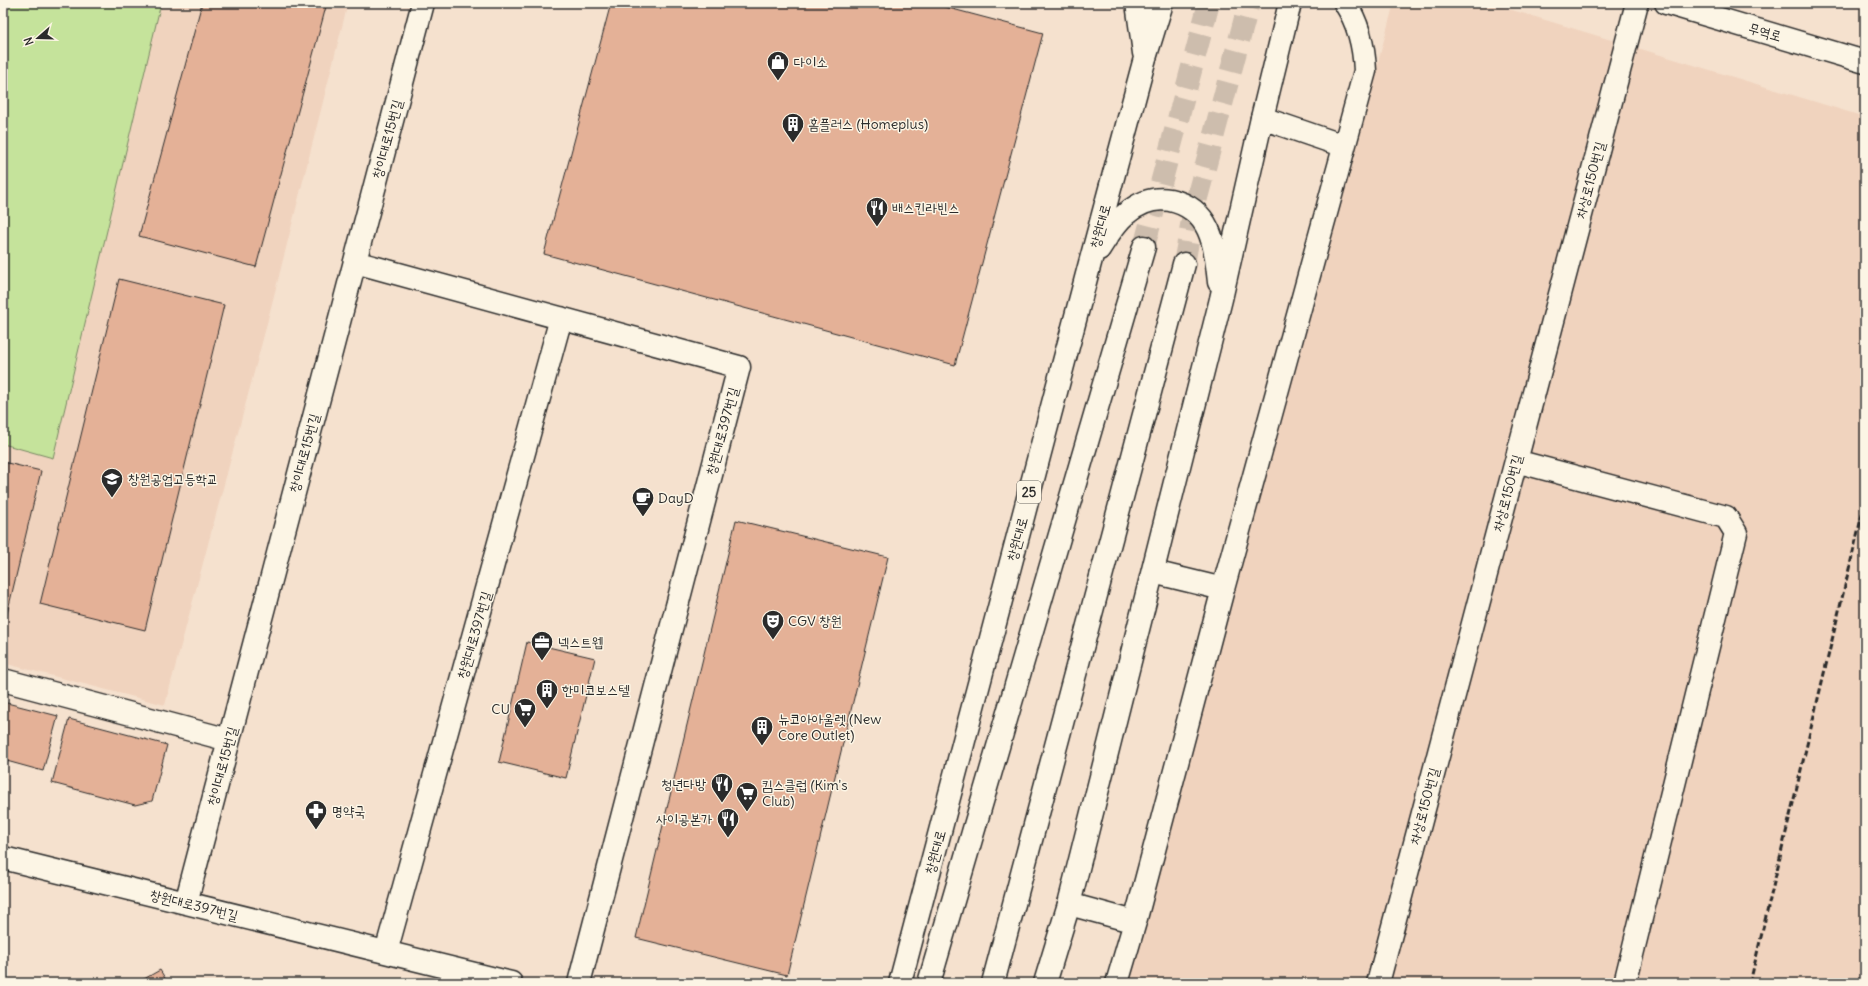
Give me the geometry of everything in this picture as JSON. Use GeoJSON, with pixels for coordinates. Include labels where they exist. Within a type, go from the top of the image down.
{"type":"FeatureCollection","features":[{"type":"Feature","properties":{"kind":"street","name":"창이대로15번길"},"geometry":{"type":"LineString","coordinates":[[186,903],[423,3]]}},
{"type":"Feature","properties":{"kind":"street"},"geometry":{"type":"LineString","coordinates":[[1137,3],[1145,58]]}},
{"type":"Feature","properties":{"kind":"street","name":"창원대로"},"geometry":{"type":"LineString","coordinates":[[900,983],[1090,263],[1145,58],[1162,3]]}},
{"type":"Feature","properties":{"kind":"street"},"geometry":{"type":"LineString","coordinates":[[1045,983],[1069,904],[1221,299],[1290,3]]}},
{"type":"Feature","properties":{"kind":"street"},"geometry":{"type":"LineString","coordinates":[[1117,983],[1135,922],[1223,589],[1365,71],[1364,49],[1354,18],[1345,3]]}},
{"type":"Feature","properties":{"kind":"street","name":"차상로150번길"},"geometry":{"type":"LineString","coordinates":[[1378,983],[1637,3]]}},
{"type":"Feature","properties":{"kind":"street","name":"무역로"},"geometry":{"type":"LineString","coordinates":[[1666,3],[1865,62]]}},
{"type":"Feature","properties":{"kind":"street"},"geometry":{"type":"LineString","coordinates":[[1262,118],[1344,146]]}},
{"type":"Feature","properties":{"kind":"street"},"geometry":{"type":"LineString","coordinates":[[1090,263],[1115,225],[1126,213],[1143,202],[1162,199],[1179,202],[1194,209],[1208,229],[1215,249],[1221,299]]}},
{"type":"Feature","properties":{"kind":"street"},"geometry":{"type":"LineString","coordinates":[[929,983],[1144,247]]}},
{"type":"Feature","properties":{"kind":"street"},"geometry":{"type":"LineString","coordinates":[[354,262],[561,318]]}},
{"type":"Feature","properties":{"kind":"street"},"geometry":{"type":"LineString","coordinates":[[993,983],[1184,264]]}},
{"type":"Feature","properties":{"kind":"street","name":"창원대로397번길"},"geometry":{"type":"LineString","coordinates":[[386,952],[561,318],[739,367],[579,983]]}},
{"type":"Feature","properties":{"kind":"street"},"geometry":{"type":"LineString","coordinates":[[1516,461],[1726,517],[1736,534],[1625,983]]}},
{"type":"Feature","properties":{"kind":"street"},"geometry":{"type":"LineString","coordinates":[[1152,572],[1223,589]]}},
{"type":"Feature","properties":{"kind":"street"},"geometry":{"type":"LineString","coordinates":[[3,680],[229,740]]}},
{"type":"Feature","properties":{"kind":"street","name":"창원대로397번길"},"geometry":{"type":"LineString","coordinates":[[3,858],[511,983]]}},
{"type":"Feature","properties":{"kind":"street"},"geometry":{"type":"LineString","coordinates":[[1069,904],[1135,922]]}},
{"type":"Feature","properties":{"kind":"shaded area","name":"창원공업고등학교"},"geometry":{"type":"Polygon","coordinates":[[[3,3],[348,3],[264,335],[165,705],[3,663],[3,3]]]}},
{"type":"Feature","properties":{"kind":"shaded area"},"geometry":{"type":"Polygon","coordinates":[[[1394,3],[1489,3],[1865,117],[1865,983],[1129,983],[1394,3]]]}},
{"type":"Feature","properties":{"kind":"green space"},"geometry":{"type":"Polygon","coordinates":[[[3,3],[161,3],[53,458],[3,444],[3,3]]]}},
{"type":"Feature","properties":{"kind":"building"},"geometry":{"type":"Polygon","coordinates":[[[202,3],[327,3],[256,267],[139,236],[202,3]]]}},
{"type":"Feature","properties":{"kind":"building","name":"홈플러스 (Homeplus)"},"geometry":{"type":"Polygon","coordinates":[[[611,3],[930,3],[1043,33],[955,365],[544,254],[611,3]]]}},
{"type":"Feature","properties":{"kind":"building"},"geometry":{"type":"Polygon","coordinates":[[[119,279],[224,305],[145,630],[40,604],[119,279]]]}},
{"type":"Feature","properties":{"kind":"building"},"geometry":{"type":"Polygon","coordinates":[[[3,462],[41,471],[3,631],[3,462]]]}},
{"type":"Feature","properties":{"kind":"building","name":"뉴코아아울렛 (New Core Outlet)"},"geometry":{"type":"Polygon","coordinates":[[[736,520],[888,557],[787,975],[636,938],[736,520]]]}},
{"type":"Feature","properties":{"kind":"building","name":"한미코보스텔"},"geometry":{"type":"Polygon","coordinates":[[[527,642],[595,658],[566,778],[499,762],[527,642]]]}},
{"type":"Feature","properties":{"kind":"building"},"geometry":{"type":"Polygon","coordinates":[[[3,702],[58,716],[43,771],[3,760],[3,702]]]}},
{"type":"Feature","properties":{"kind":"building"},"geometry":{"type":"Polygon","coordinates":[[[69,719],[167,745],[152,801],[135,805],[52,783],[69,719]]]}},
{"type":"Feature","properties":{"kind":"building"},"geometry":{"type":"Polygon","coordinates":[[[160,970],[168,983],[137,983],[160,970]]]}},
{"type":"Feature","properties":{"kind":"tunnel"},"geometry":{"type":"LineString","coordinates":[[1144,247],[1209,3]]}},
{"type":"Feature","properties":{"kind":"tunnel"},"geometry":{"type":"LineString","coordinates":[[1184,264],[1194,209],[1249,3]]}},
{"type":"Feature","properties":{"kind":"railway"},"geometry":{"type":"LineString","coordinates":[[1750,983],[1865,502]]}},
{"type":"Feature","properties":{"kind":"place","name":"다이소"},"geometry":{"type":"Point","coordinates":[778,82]}},
{"type":"Feature","properties":{"kind":"place","name":"홈플러스 (Homeplus)"},"geometry":{"type":"Point","coordinates":[793,144]}},
{"type":"Feature","properties":{"kind":"place","name":"배스킨라빈스"},"geometry":{"type":"Point","coordinates":[877,228]}},
{"type":"Feature","properties":{"kind":"place","name":"창원공업고등학교"},"geometry":{"type":"Point","coordinates":[112,498]}},
{"type":"Feature","properties":{"kind":"place","name":"DayD"},"geometry":{"type":"Point","coordinates":[643,518]}},
{"type":"Feature","properties":{"kind":"place","name":"CGV 창원"},"geometry":{"type":"Point","coordinates":[773,640]}},
{"type":"Feature","properties":{"kind":"place","name":"넥스트웹"},"geometry":{"type":"Point","coordinates":[542,662]}},
{"type":"Feature","properties":{"kind":"place","name":"한미코보스텔"},"geometry":{"type":"Point","coordinates":[547,710]}},
{"type":"Feature","properties":{"kind":"place","name":"CU"},"geometry":{"type":"Point","coordinates":[525,728]}},
{"type":"Feature","properties":{"kind":"place","name":"뉴코아아울렛 (New Core Outlet)"},"geometry":{"type":"Point","coordinates":[762,746]}},
{"type":"Feature","properties":{"kind":"place","name":"청년다방"},"geometry":{"type":"Point","coordinates":[722,804]}},
{"type":"Feature","properties":{"kind":"place","name":"킴스클럽 (Kim's Club)"},"geometry":{"type":"Point","coordinates":[747,812]}},
{"type":"Feature","properties":{"kind":"place","name":"명약국"},"geometry":{"type":"Point","coordinates":[316,830]}},
{"type":"Feature","properties":{"kind":"place","name":"사이공본가"},"geometry":{"type":"Point","coordinates":[728,838]}}]}
